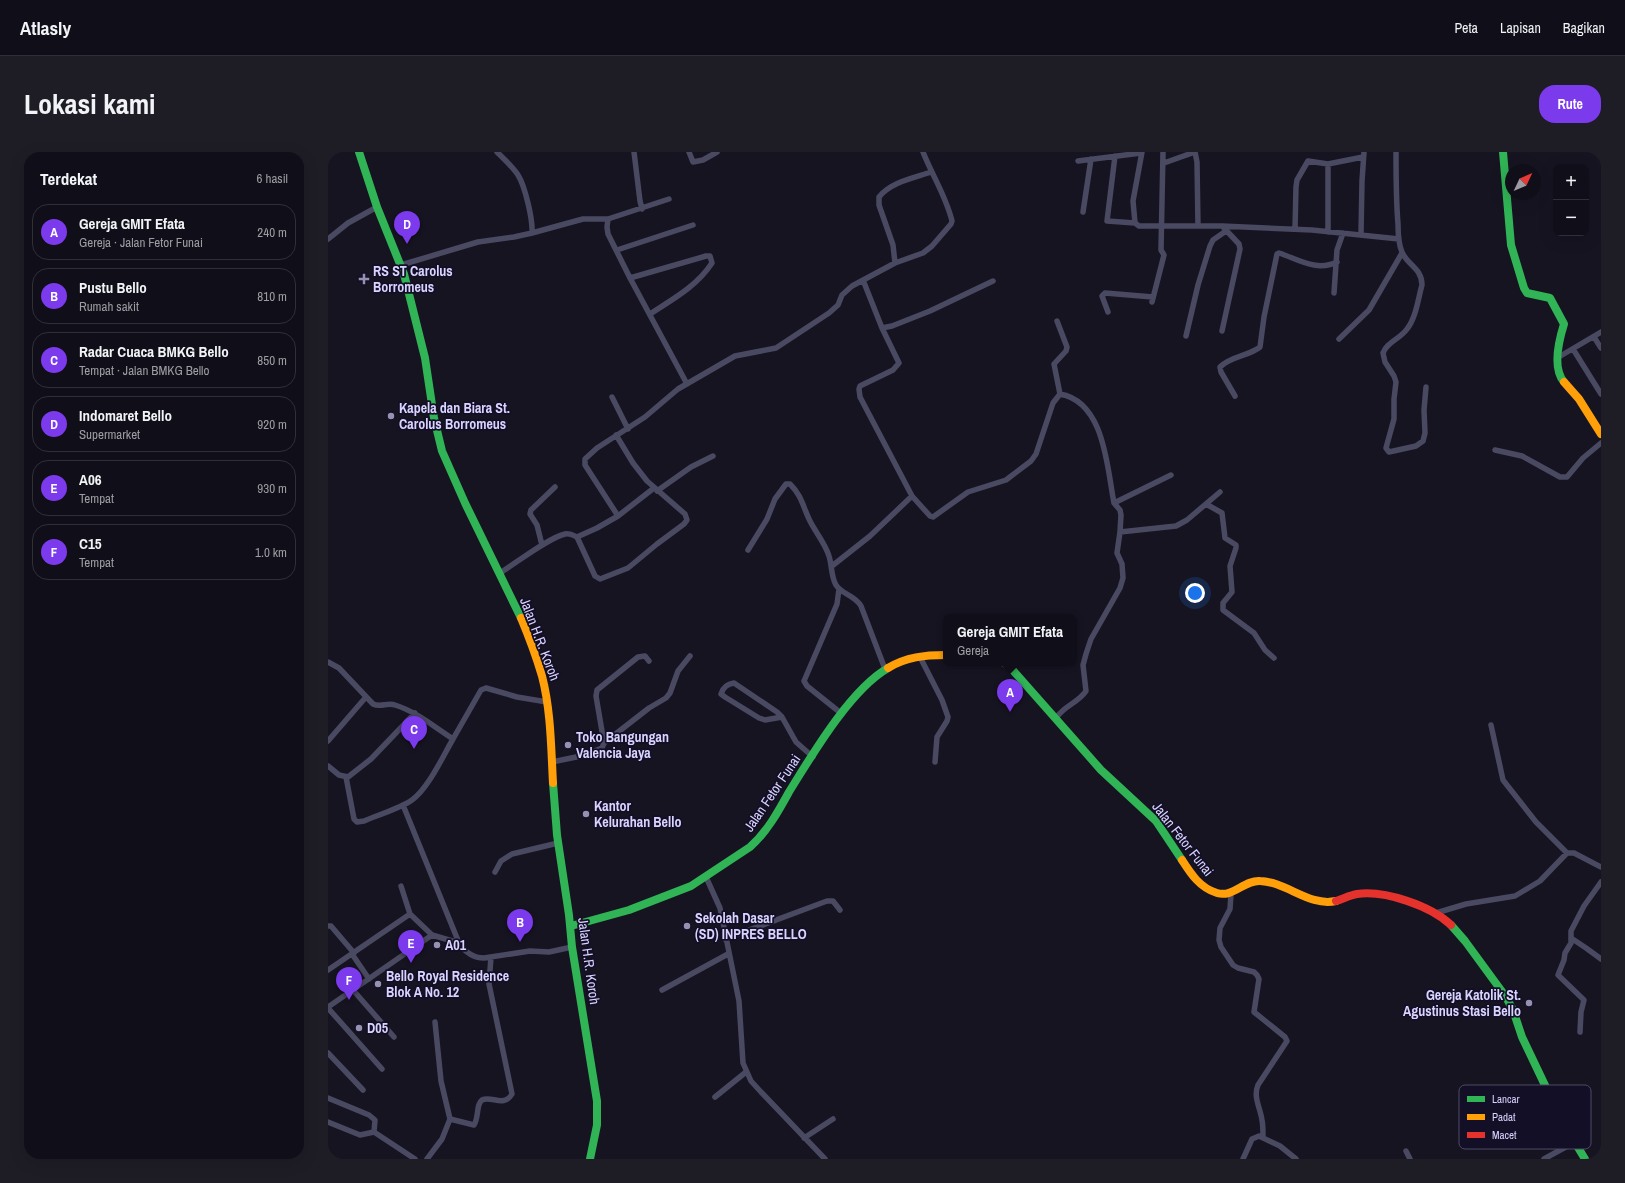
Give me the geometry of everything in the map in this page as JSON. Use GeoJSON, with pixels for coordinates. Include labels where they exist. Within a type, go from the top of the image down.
{"type":"FeatureCollection","features":[{"type":"Feature","properties":{"kind":"street","name":"Jalan H.R. Koroh"},"geometry":{"type":"LineString","coordinates":[[359,152],[377,207],[401,265],[425,358],[434,418],[442,451],[500,573],[531,644],[543,678],[548,702],[552,786],[558,843],[571,926],[572,947],[597,1101],[597,1125],[590,1159]]}},
{"type":"Feature","properties":{"kind":"street"},"geometry":{"type":"LineString","coordinates":[[497,152],[520,178],[530,210],[532,233]]}},
{"type":"Feature","properties":{"kind":"street"},"geometry":{"type":"LineString","coordinates":[[634,152],[642,209]]}},
{"type":"Feature","properties":{"kind":"street"},"geometry":{"type":"LineString","coordinates":[[689,152],[693,162],[703,160],[717,152]]}},
{"type":"Feature","properties":{"kind":"street"},"geometry":{"type":"LineString","coordinates":[[618,516],[584,463],[587,457],[597,448],[628,429],[673,392],[735,356],[776,348],[829,313],[838,305],[842,295],[852,286],[895,263],[923,253],[932,246],[952,223],[944,195],[937,180],[931,172],[923,152]]}},
{"type":"Feature","properties":{"kind":"street"},"geometry":{"type":"LineString","coordinates":[[1078,161],[1142,152],[1133,201],[1135,223]]}},
{"type":"Feature","properties":{"kind":"street"},"geometry":{"type":"LineString","coordinates":[[1108,312],[1102,299],[1102,296],[1105,293],[1153,299],[1164,255],[1161,250],[1164,163],[1163,152]]}},
{"type":"Feature","properties":{"kind":"street"},"geometry":{"type":"LineString","coordinates":[[1164,163],[1196,152],[1198,226]]}},
{"type":"Feature","properties":{"kind":"street"},"geometry":{"type":"LineString","coordinates":[[1396,152],[1399,239],[1402,253],[1418,270],[1422,278],[1422,285],[1408,328],[1388,345],[1383,353],[1385,362],[1396,382],[1394,419],[1386,448],[1389,452],[1416,446],[1423,441],[1425,433],[1424,410],[1426,387]]}},
{"type":"Feature","properties":{"kind":"street"},"geometry":{"type":"LineString","coordinates":[[1503,152],[1511,245],[1525,291],[1550,298],[1562,320],[1563,327],[1558,343],[1557,358],[1559,376],[1579,399],[1601,434]]}},
{"type":"Feature","properties":{"kind":"street"},"geometry":{"type":"LineString","coordinates":[[1295,230],[1296,186],[1305,165],[1310,160],[1328,164],[1364,154],[1361,234]]}},
{"type":"Feature","properties":{"kind":"street"},"geometry":{"type":"LineString","coordinates":[[1115,156],[1107,221],[1135,223],[1139,226],[1162,225],[1295,230],[1361,234],[1399,239]]}},
{"type":"Feature","properties":{"kind":"street"},"geometry":{"type":"LineString","coordinates":[[1084,212],[1091,159]]}},
{"type":"Feature","properties":{"kind":"street"},"geometry":{"type":"LineString","coordinates":[[1328,164],[1328,232]]}},
{"type":"Feature","properties":{"kind":"street"},"geometry":{"type":"LineString","coordinates":[[895,263],[892,245],[879,205],[879,197],[890,188],[900,183],[931,172]]}},
{"type":"Feature","properties":{"kind":"street"},"geometry":{"type":"LineString","coordinates":[[401,265],[478,242],[514,237],[583,219],[608,219],[669,199]]}},
{"type":"Feature","properties":{"kind":"street"},"geometry":{"type":"LineString","coordinates":[[328,239],[348,223],[377,207]]}},
{"type":"Feature","properties":{"kind":"street"},"geometry":{"type":"LineString","coordinates":[[608,219],[608,234],[687,384]]}},
{"type":"Feature","properties":{"kind":"street"},"geometry":{"type":"LineString","coordinates":[[617,250],[693,226]]}},
{"type":"Feature","properties":{"kind":"street"},"geometry":{"type":"LineString","coordinates":[[1222,331],[1240,249],[1238,244],[1224,228]]}},
{"type":"Feature","properties":{"kind":"street"},"geometry":{"type":"LineString","coordinates":[[1186,336],[1198,285],[1210,246],[1213,240],[1224,228]]}},
{"type":"Feature","properties":{"kind":"street"},"geometry":{"type":"LineString","coordinates":[[1334,293],[1338,250],[1343,233]]}},
{"type":"Feature","properties":{"kind":"street"},"geometry":{"type":"LineString","coordinates":[[1235,396],[1221,372],[1220,367],[1237,356],[1260,347],[1264,317],[1277,254],[1279,253],[1316,266],[1325,266],[1337,262]]}},
{"type":"Feature","properties":{"kind":"street"},"geometry":{"type":"LineString","coordinates":[[1339,339],[1369,310],[1402,253]]}},
{"type":"Feature","properties":{"kind":"street"},"geometry":{"type":"LineString","coordinates":[[630,278],[710,256],[712,263],[706,273],[689,289],[650,314]]}},
{"type":"Feature","properties":{"kind":"street"},"geometry":{"type":"LineString","coordinates":[[863,280],[882,328],[899,363],[893,370],[860,386],[859,393],[892,461],[912,496],[928,514],[933,517],[968,492],[1006,480],[1035,456],[1053,403],[1060,394],[1054,364],[1066,351],[1067,347],[1057,321]]}},
{"type":"Feature","properties":{"kind":"street"},"geometry":{"type":"LineString","coordinates":[[882,328],[892,326],[930,311],[993,281]]}},
{"type":"Feature","properties":{"kind":"street"},"geometry":{"type":"LineString","coordinates":[[1557,358],[1601,332]]}},
{"type":"Feature","properties":{"kind":"street"},"geometry":{"type":"LineString","coordinates":[[1594,337],[1601,348]]}},
{"type":"Feature","properties":{"kind":"street"},"geometry":{"type":"LineString","coordinates":[[1573,348],[1601,394]]}},
{"type":"Feature","properties":{"kind":"street"},"geometry":{"type":"LineString","coordinates":[[1056,718],[1061,710],[1081,698],[1086,691],[1083,665],[1086,654],[1091,639],[1120,588],[1123,578],[1122,564],[1117,553],[1120,532],[1120,510],[1114,503],[1104,441],[1092,417],[1085,408],[1060,394]]}},
{"type":"Feature","properties":{"kind":"street"},"geometry":{"type":"LineString","coordinates":[[612,397],[628,429]]}},
{"type":"Feature","properties":{"kind":"street"},"geometry":{"type":"LineString","coordinates":[[578,537],[598,578],[606,578],[628,568],[684,524],[687,520],[684,514],[655,489],[633,463],[616,435]]}},
{"type":"Feature","properties":{"kind":"street"},"geometry":{"type":"LineString","coordinates":[[1496,450],[1522,456],[1563,478],[1567,476],[1583,458],[1601,443]]}},
{"type":"Feature","properties":{"kind":"street"},"geometry":{"type":"LineString","coordinates":[[500,573],[542,545],[565,534],[578,537],[597,528],[618,516],[655,489],[690,467],[713,456]]}},
{"type":"Feature","properties":{"kind":"street"},"geometry":{"type":"LineString","coordinates":[[1114,503],[1171,475]]}},
{"type":"Feature","properties":{"kind":"street"},"geometry":{"type":"LineString","coordinates":[[748,550],[767,519],[782,488],[788,483],[793,487],[804,504],[809,519],[824,544],[832,566],[834,581],[839,590],[837,604],[804,681],[807,686],[842,714]]}},
{"type":"Feature","properties":{"kind":"street"},"geometry":{"type":"LineString","coordinates":[[542,545],[537,525],[530,514],[531,510],[555,487]]}},
{"type":"Feature","properties":{"kind":"street"},"geometry":{"type":"LineString","coordinates":[[1120,532],[1147,528],[1169,528],[1176,526],[1186,520],[1220,492]]}},
{"type":"Feature","properties":{"kind":"street"},"geometry":{"type":"LineString","coordinates":[[832,566],[870,536],[912,496]]}},
{"type":"Feature","properties":{"kind":"street"},"geometry":{"type":"LineString","coordinates":[[1206,504],[1222,513],[1225,538],[1236,545],[1230,566],[1232,592],[1223,603],[1223,610],[1254,633],[1265,650],[1274,658]]}},
{"type":"Feature","properties":{"kind":"street"},"geometry":{"type":"LineString","coordinates":[[839,590],[846,592],[860,603],[886,669]]}},
{"type":"Feature","properties":{"kind":"street","name":"Jalan Fetor Funai"},"geometry":{"type":"LineString","coordinates":[[571,926],[629,910],[691,886],[758,840],[769,826],[842,714],[875,676],[897,662],[920,657],[943,655]]}},
{"type":"Feature","properties":{"kind":"street"},"geometry":{"type":"LineString","coordinates":[[604,743],[596,696],[597,690],[638,657],[645,656],[649,661]]}},
{"type":"Feature","properties":{"kind":"street"},"geometry":{"type":"LineString","coordinates":[[552,762],[602,748],[604,743],[649,708],[666,698],[670,693],[678,671],[690,656]]}},
{"type":"Feature","properties":{"kind":"street"},"geometry":{"type":"LineString","coordinates":[[920,657],[942,700],[948,718],[937,737],[935,762]]}},
{"type":"Feature","properties":{"kind":"street"},"geometry":{"type":"LineString","coordinates":[[328,662],[339,668],[376,706],[392,704],[415,713],[453,739]]}},
{"type":"Feature","properties":{"kind":"street","name":"Jalan Fetor Funai"},"geometry":{"type":"LineString","coordinates":[[1008,666],[1100,768],[1139,803],[1157,822],[1202,887],[1224,895],[1230,894]]}},
{"type":"Feature","properties":{"kind":"street"},"geometry":{"type":"LineString","coordinates":[[782,717],[765,720],[759,718],[721,694],[726,685],[734,682],[777,712],[782,717],[796,742],[813,757]]}},
{"type":"Feature","properties":{"kind":"street"},"geometry":{"type":"LineString","coordinates":[[346,777],[354,819],[356,821],[364,821],[403,805],[421,793],[481,690],[486,688],[517,697],[548,702]]}},
{"type":"Feature","properties":{"kind":"street"},"geometry":{"type":"LineString","coordinates":[[328,741],[366,697]]}},
{"type":"Feature","properties":{"kind":"street"},"geometry":{"type":"LineString","coordinates":[[328,766],[338,775],[346,777],[371,759],[415,713]]}},
{"type":"Feature","properties":{"kind":"street"},"geometry":{"type":"LineString","coordinates":[[1491,724],[1503,780],[1536,822],[1567,853],[1574,853],[1601,867]]}},
{"type":"Feature","properties":{"kind":"street"},"geometry":{"type":"LineString","coordinates":[[403,805],[459,944],[466,951],[476,957],[491,957],[530,951],[549,952],[572,947]]}},
{"type":"Feature","properties":{"kind":"street"},"geometry":{"type":"LineString","coordinates":[[495,872],[501,861],[512,854],[558,843]]}},
{"type":"Feature","properties":{"kind":"street"},"geometry":{"type":"LineString","coordinates":[[1436,913],[1466,904],[1515,896],[1540,881],[1567,853]]}},
{"type":"Feature","properties":{"kind":"street"},"geometry":{"type":"LineString","coordinates":[[706,877],[720,908],[728,954],[739,1001],[742,1054],[746,1072],[756,1087],[825,1159]]}},
{"type":"Feature","properties":{"kind":"street"},"geometry":{"type":"LineString","coordinates":[[1263,1136],[1262,1120],[1256,1097],[1256,1091],[1258,1085],[1287,1040],[1254,1013],[1259,980],[1257,975],[1235,967],[1221,947],[1219,940],[1219,933],[1230,908],[1230,894],[1248,884],[1258,881],[1280,885],[1318,901],[1334,902],[1354,895],[1368,894],[1409,902],[1436,913],[1458,932],[1509,1001],[1533,1062],[1544,1085]]}},
{"type":"Feature","properties":{"kind":"street"},"geometry":{"type":"LineString","coordinates":[[1580,1032],[1581,1012],[1584,1000],[1558,975],[1565,953],[1571,943],[1570,933],[1575,922],[1601,882]]}},
{"type":"Feature","properties":{"kind":"street"},"geometry":{"type":"LineString","coordinates":[[401,886],[410,914],[432,935],[459,944]]}},
{"type":"Feature","properties":{"kind":"street"},"geometry":{"type":"LineString","coordinates":[[725,939],[827,901],[833,902],[840,910]]}},
{"type":"Feature","properties":{"kind":"street"},"geometry":{"type":"LineString","coordinates":[[328,970],[410,914]]}},
{"type":"Feature","properties":{"kind":"street"},"geometry":{"type":"LineString","coordinates":[[328,926],[331,926],[353,953],[370,979]]}},
{"type":"Feature","properties":{"kind":"street"},"geometry":{"type":"LineString","coordinates":[[382,1069],[328,1008],[432,935]]}},
{"type":"Feature","properties":{"kind":"street"},"geometry":{"type":"LineString","coordinates":[[1571,938],[1601,959]]}},
{"type":"Feature","properties":{"kind":"street"},"geometry":{"type":"LineString","coordinates":[[662,990],[728,954]]}},
{"type":"Feature","properties":{"kind":"street"},"geometry":{"type":"LineString","coordinates":[[450,1119],[474,1125],[481,1101],[484,1099],[502,1101],[508,1099],[512,1094],[489,984],[491,957]]}},
{"type":"Feature","properties":{"kind":"street"},"geometry":{"type":"LineString","coordinates":[[353,990],[394,1037]]}},
{"type":"Feature","properties":{"kind":"street"},"geometry":{"type":"LineString","coordinates":[[427,1159],[442,1139],[450,1119],[441,1081],[435,1022]]}},
{"type":"Feature","properties":{"kind":"street"},"geometry":{"type":"LineString","coordinates":[[328,1052],[362,1090]]}},
{"type":"Feature","properties":{"kind":"street"},"geometry":{"type":"LineString","coordinates":[[715,1097],[746,1072]]}},
{"type":"Feature","properties":{"kind":"street"},"geometry":{"type":"LineString","coordinates":[[328,1098],[368,1115],[375,1120],[374,1132]]}},
{"type":"Feature","properties":{"kind":"street"},"geometry":{"type":"LineString","coordinates":[[804,1138],[833,1119]]}},
{"type":"Feature","properties":{"kind":"street"},"geometry":{"type":"LineString","coordinates":[[328,1122],[360,1135],[374,1132],[415,1159]]}},
{"type":"Feature","properties":{"kind":"street"},"geometry":{"type":"LineString","coordinates":[[1243,1159],[1252,1139],[1257,1136],[1263,1136],[1280,1146],[1296,1159]]}},
{"type":"Feature","properties":{"kind":"street"},"geometry":{"type":"LineString","coordinates":[[1544,1159],[1562,1149]]}},
{"type":"Feature","properties":{"kind":"street"},"geometry":{"type":"LineString","coordinates":[[1578,1149],[1585,1159]]}},
{"type":"Feature","properties":{"kind":"street"},"geometry":{"type":"LineString","coordinates":[[1406,1151],[1410,1159]]}},
{"type":"Feature","properties":{"kind":"traffic: fast"},"geometry":{"type":"LineString","coordinates":[[359,152],[377,207],[404,274],[425,358],[434,418],[442,451],[465,503],[521,618]]}},
{"type":"Feature","properties":{"kind":"traffic: fast"},"geometry":{"type":"LineString","coordinates":[[1503,152],[1511,245],[1524,288],[1527,293],[1550,298],[1564,324],[1560,338],[1557,362],[1560,376],[1564,382]]}},
{"type":"Feature","properties":{"kind":"traffic: fast"},"geometry":{"type":"LineString","coordinates":[[1008,666],[1101,770],[1156,821],[1182,860]]}},
{"type":"Feature","properties":{"kind":"traffic: fast"},"geometry":{"type":"LineString","coordinates":[[571,926],[629,910],[691,886],[750,847],[762,835],[772,821],[820,742],[846,707],[860,691],[888,668]]}},
{"type":"Feature","properties":{"kind":"traffic: fast"},"geometry":{"type":"LineString","coordinates":[[553,783],[557,835],[569,915],[572,947],[597,1101],[597,1125],[590,1159]]}},
{"type":"Feature","properties":{"kind":"traffic: fast"},"geometry":{"type":"LineString","coordinates":[[1451,925],[1465,941],[1506,997],[1513,1010],[1522,1037],[1545,1085]]}},
{"type":"Feature","properties":{"kind":"traffic: fast"},"geometry":{"type":"LineString","coordinates":[[1579,1149],[1585,1159]]}},
{"type":"Feature","properties":{"kind":"traffic: slow"},"geometry":{"type":"LineString","coordinates":[[1564,382],[1579,399],[1601,434]]}},
{"type":"Feature","properties":{"kind":"traffic: slow"},"geometry":{"type":"LineString","coordinates":[[521,618],[530,639],[545,689],[550,729],[553,783]]}},
{"type":"Feature","properties":{"kind":"traffic: slow"},"geometry":{"type":"LineString","coordinates":[[888,668],[902,661],[916,657],[943,655]]}},
{"type":"Feature","properties":{"kind":"traffic: slow"},"geometry":{"type":"LineString","coordinates":[[1182,860],[1201,884],[1217,893],[1228,893],[1254,881],[1260,881],[1279,885],[1317,901],[1336,901]]}},
{"type":"Feature","properties":{"kind":"traffic: jam"},"geometry":{"type":"LineString","coordinates":[[1336,901],[1357,894],[1381,894],[1420,906],[1442,918],[1451,925]]}},
{"type":"Feature","properties":{"kind":"place","name":"Indomaret Bello"},"geometry":{"type":"Point","coordinates":[407,244]}},
{"type":"Feature","properties":{"kind":"place","name":"RS ST Carolus Borromeus"},"geometry":{"type":"Point","coordinates":[364,279]}},
{"type":"Feature","properties":{"kind":"place","name":"Kapela dan Biara St. Carolus Borromeus"},"geometry":{"type":"Point","coordinates":[391,416]}},
{"type":"Feature","properties":{"kind":"place","name":"Gereja GMIT Efata"},"geometry":{"type":"Point","coordinates":[1010,712]}},
{"type":"Feature","properties":{"kind":"place","name":"Toko Bangungan Valencia Jaya"},"geometry":{"type":"Point","coordinates":[568,745]}},
{"type":"Feature","properties":{"kind":"place","name":"Radar Cuaca BMKG Bello"},"geometry":{"type":"Point","coordinates":[414,749]}},
{"type":"Feature","properties":{"kind":"place","name":"Kantor Kelurahan Bello"},"geometry":{"type":"Point","coordinates":[586,814]}},
{"type":"Feature","properties":{"kind":"place","name":"Sekolah Dasar (SD) INPRES BELLO"},"geometry":{"type":"Point","coordinates":[687,926]}},
{"type":"Feature","properties":{"kind":"place","name":"Pustu Bello"},"geometry":{"type":"Point","coordinates":[520,942]}},
{"type":"Feature","properties":{"kind":"place","name":"A01"},"geometry":{"type":"Point","coordinates":[437,945]}},
{"type":"Feature","properties":{"kind":"place","name":"A06"},"geometry":{"type":"Point","coordinates":[411,963]}},
{"type":"Feature","properties":{"kind":"place","name":"Bello Royal Residence Blok A No. 12"},"geometry":{"type":"Point","coordinates":[378,984]}},
{"type":"Feature","properties":{"kind":"place","name":"C15"},"geometry":{"type":"Point","coordinates":[349,1000]}},
{"type":"Feature","properties":{"kind":"place","name":"Gereja Katolik St. Agustinus Stasi Bello"},"geometry":{"type":"Point","coordinates":[1529,1003]}},
{"type":"Feature","properties":{"kind":"place","name":"D05"},"geometry":{"type":"Point","coordinates":[359,1028]}}]}
